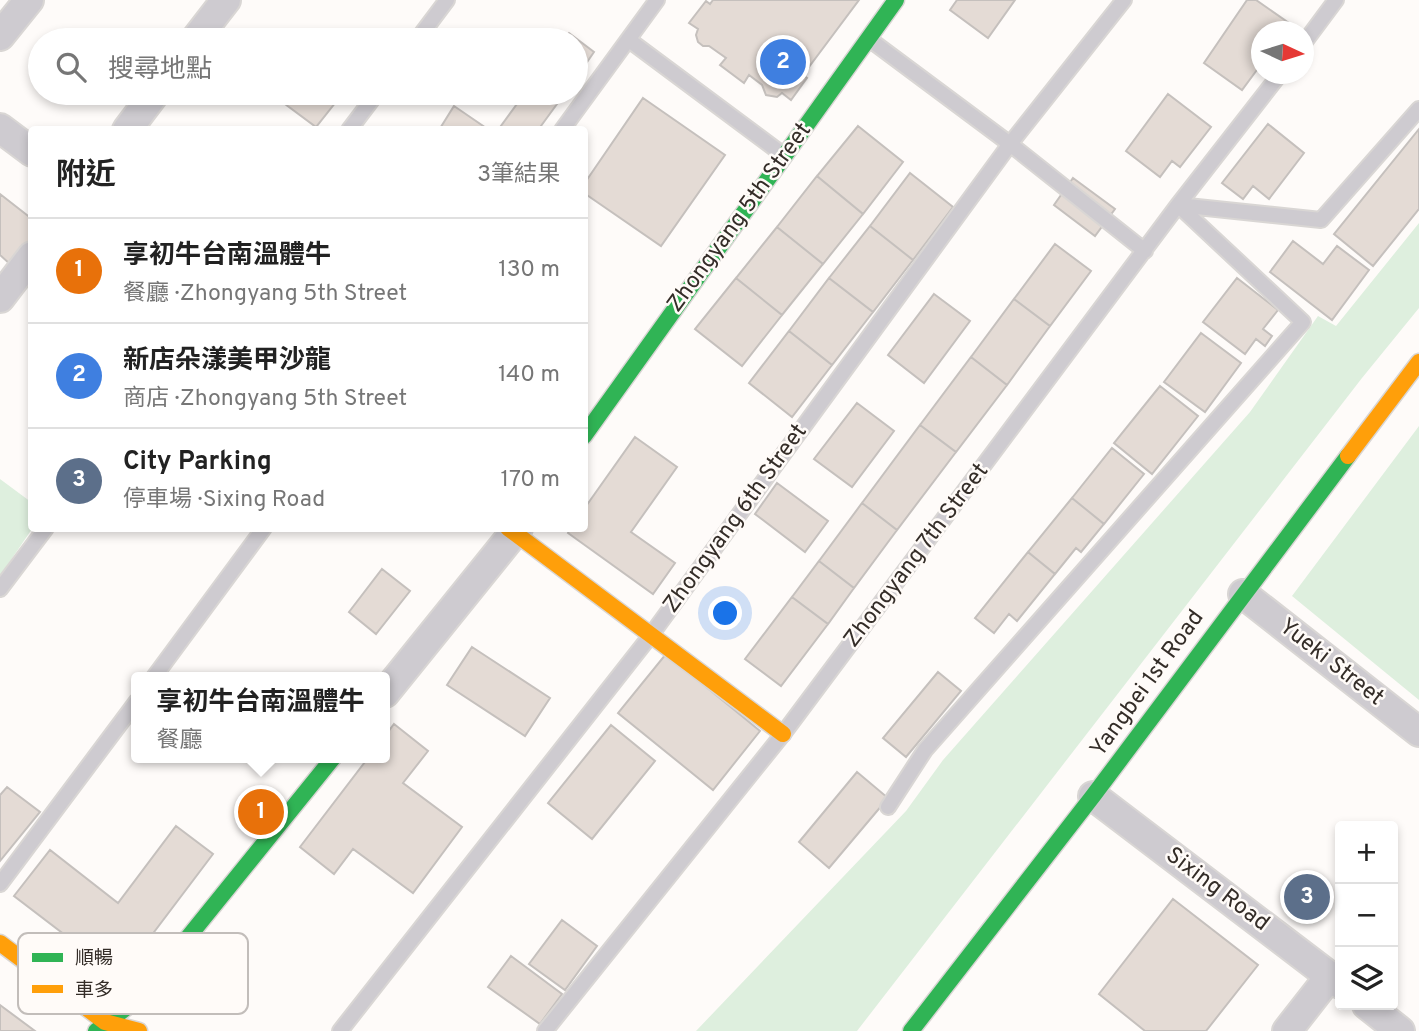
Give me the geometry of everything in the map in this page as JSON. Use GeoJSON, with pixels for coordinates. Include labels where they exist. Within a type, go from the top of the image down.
{"type":"FeatureCollection","features":[{"type":"Feature","properties":{"kind":"street"},"geometry":{"type":"LineString","coordinates":[[0,36],[29,0]]}},
{"type":"Feature","properties":{"kind":"street"},"geometry":{"type":"LineString","coordinates":[[204,28],[226,0]]}},
{"type":"Feature","properties":{"kind":"street","name":"Zhongyang 5th Street"},"geometry":{"type":"LineString","coordinates":[[588,430],[896,0]]}},
{"type":"Feature","properties":{"kind":"street"},"geometry":{"type":"LineString","coordinates":[[130,126],[146,105]]}},
{"type":"Feature","properties":{"kind":"street"},"geometry":{"type":"LineString","coordinates":[[0,128],[28,149]]}},
{"type":"Feature","properties":{"kind":"street"},"geometry":{"type":"LineString","coordinates":[[0,298],[28,261]]}},
{"type":"Feature","properties":{"kind":"street","name":"Yangbei 1st Road"},"geometry":{"type":"LineString","coordinates":[[911,1031],[1093,796],[1419,362]]}},
{"type":"Feature","properties":{"kind":"street"},"geometry":{"type":"LineString","coordinates":[[390,687],[511,532]]}},
{"type":"Feature","properties":{"kind":"street"},"geometry":{"type":"LineString","coordinates":[[516,532],[783,734]]}},
{"type":"Feature","properties":{"kind":"street","name":"Yueki Street"},"geometry":{"type":"LineString","coordinates":[[1243,594],[1419,732]]}},
{"type":"Feature","properties":{"kind":"street"},"geometry":{"type":"LineString","coordinates":[[192,933],[329,763]]}},
{"type":"Feature","properties":{"kind":"street","name":"Sixing Road"},"geometry":{"type":"LineString","coordinates":[[1093,796],[1335,980]]}},
{"type":"Feature","properties":{"kind":"street"},"geometry":{"type":"LineString","coordinates":[[1,947],[18,961]]}},
{"type":"Feature","properties":{"kind":"street"},"geometry":{"type":"LineString","coordinates":[[1286,1031],[1335,980]]}},
{"type":"Feature","properties":{"kind":"street"},"geometry":{"type":"LineString","coordinates":[[1373,1010],[1400,1031]]}},
{"type":"Feature","properties":{"kind":"street"},"geometry":{"type":"LineString","coordinates":[[85,1014],[102,1028],[139,1031]]}},
{"type":"Feature","properties":{"kind":"street"},"geometry":{"type":"LineString","coordinates":[[102,1028],[119,1014]]}},
{"type":"Feature","properties":{"kind":"lane"},"geometry":{"type":"LineString","coordinates":[[426,28],[447,0]]}},
{"type":"Feature","properties":{"kind":"lane"},"geometry":{"type":"LineString","coordinates":[[588,95],[657,0]]}},
{"type":"Feature","properties":{"kind":"lane","name":"Zhongyang 6th Street"},"geometry":{"type":"LineString","coordinates":[[340,1031],[651,635],[1010,144],[1124,0]]}},
{"type":"Feature","properties":{"kind":"lane"},"geometry":{"type":"LineString","coordinates":[[1314,30],[1336,0]]}},
{"type":"Feature","properties":{"kind":"lane"},"geometry":{"type":"LineString","coordinates":[[867,38],[1010,144],[1145,251]]}},
{"type":"Feature","properties":{"kind":"lane"},"geometry":{"type":"LineString","coordinates":[[629,40],[786,157]]}},
{"type":"Feature","properties":{"kind":"lane","name":"Zhongyang 7th Street"},"geometry":{"type":"LineString","coordinates":[[545,1031],[783,734],[1178,205],[1272,84]]}},
{"type":"Feature","properties":{"kind":"lane"},"geometry":{"type":"LineString","coordinates":[[352,126],[368,105]]}},
{"type":"Feature","properties":{"kind":"lane"},"geometry":{"type":"LineString","coordinates":[[565,126],[581,105]]}},
{"type":"Feature","properties":{"kind":"lane"},"geometry":{"type":"LineString","coordinates":[[1178,205],[1321,220],[1419,108]]}},
{"type":"Feature","properties":{"kind":"lane"},"geometry":{"type":"LineString","coordinates":[[888,807],[925,750],[1303,322],[1178,205]]}},
{"type":"Feature","properties":{"kind":"lane"},"geometry":{"type":"LineString","coordinates":[[0,589],[43,532]]}},
{"type":"Feature","properties":{"kind":"lane"},"geometry":{"type":"LineString","coordinates":[[158,672],[261,532]]}},
{"type":"Feature","properties":{"kind":"lane"},"geometry":{"type":"LineString","coordinates":[[0,884],[131,709]]}},
{"type":"Feature","properties":{"kind":"green space"},"geometry":{"type":"Polygon","coordinates":[[[1419,223],[1419,308],[857,1031],[696,1031],[906,811],[943,760],[1250,412],[1318,316],[1336,326],[1419,223]]]}},
{"type":"Feature","properties":{"kind":"green space"},"geometry":{"type":"Polygon","coordinates":[[[1419,426],[1419,700],[1292,596],[1419,426]]]}},
{"type":"Feature","properties":{"kind":"green space"},"geometry":{"type":"Polygon","coordinates":[[[0,479],[28,500],[30,532],[0,576],[0,479]]]}},
{"type":"Feature","properties":{"kind":"building"},"geometry":{"type":"Polygon","coordinates":[[[713,0],[859,0],[803,75],[807,78],[791,100],[782,93],[777,97],[766,95],[762,85],[749,75],[744,83],[720,65],[726,58],[698,42],[698,29],[689,23],[706,1],[710,4],[713,0]]]}},
{"type":"Feature","properties":{"kind":"building"},"geometry":{"type":"Polygon","coordinates":[[[957,0],[1015,0],[988,38],[950,10],[957,0]]]}},
{"type":"Feature","properties":{"kind":"building"},"geometry":{"type":"Polygon","coordinates":[[[1247,0],[1256,0],[1286,21],[1251,21],[1251,78],[1242,90],[1204,63],[1247,0]]]}},
{"type":"Feature","properties":{"kind":"building"},"geometry":{"type":"Polygon","coordinates":[[[588,47],[594,52],[588,61],[588,47]]]}},
{"type":"Feature","properties":{"kind":"building"},"geometry":{"type":"Polygon","coordinates":[[[1168,94],[1211,127],[1180,167],[1172,161],[1160,177],[1126,151],[1168,94]]]}},
{"type":"Feature","properties":{"kind":"building"},"geometry":{"type":"Polygon","coordinates":[[[643,98],[725,155],[661,246],[588,196],[588,178],[643,98]]]}},
{"type":"Feature","properties":{"kind":"building"},"geometry":{"type":"Polygon","coordinates":[[[286,105],[333,105],[315,126],[286,105]]]}},
{"type":"Feature","properties":{"kind":"building"},"geometry":{"type":"Polygon","coordinates":[[[516,105],[556,105],[541,126],[501,126],[516,105]]]}},
{"type":"Feature","properties":{"kind":"building"},"geometry":{"type":"Polygon","coordinates":[[[454,106],[483,126],[442,126],[454,106]]]}},
{"type":"Feature","properties":{"kind":"building"},"geometry":{"type":"Polygon","coordinates":[[[1268,124],[1304,153],[1269,199],[1253,186],[1243,199],[1222,183],[1268,124]]]}},
{"type":"Feature","properties":{"kind":"building"},"geometry":{"type":"Polygon","coordinates":[[[858,126],[903,162],[863,214],[817,176],[858,126]]]}},
{"type":"Feature","properties":{"kind":"building"},"geometry":{"type":"Polygon","coordinates":[[[1419,129],[1419,209],[1373,266],[1334,234],[1419,129]]]}},
{"type":"Feature","properties":{"kind":"building"},"geometry":{"type":"Polygon","coordinates":[[[910,173],[953,207],[913,260],[870,226],[910,173]]]}},
{"type":"Feature","properties":{"kind":"building"},"geometry":{"type":"Polygon","coordinates":[[[817,176],[863,214],[823,264],[777,227],[817,176]]]}},
{"type":"Feature","properties":{"kind":"building"},"geometry":{"type":"Polygon","coordinates":[[[1073,178],[1115,209],[1095,236],[1054,205],[1073,178]]]}},
{"type":"Feature","properties":{"kind":"building"},"geometry":{"type":"Polygon","coordinates":[[[0,194],[28,216],[28,244],[11,265],[0,255],[0,194]]]}},
{"type":"Feature","properties":{"kind":"building"},"geometry":{"type":"Polygon","coordinates":[[[870,226],[913,260],[873,312],[829,278],[870,226]]]}},
{"type":"Feature","properties":{"kind":"building"},"geometry":{"type":"Polygon","coordinates":[[[777,227],[823,264],[782,315],[736,278],[777,227]]]}},
{"type":"Feature","properties":{"kind":"building"},"geometry":{"type":"Polygon","coordinates":[[[1293,241],[1323,264],[1337,246],[1369,270],[1332,320],[1270,272],[1293,241]]]}},
{"type":"Feature","properties":{"kind":"building"},"geometry":{"type":"Polygon","coordinates":[[[1055,244],[1091,271],[1050,326],[1014,299],[1055,244]]]}},
{"type":"Feature","properties":{"kind":"building"},"geometry":{"type":"Polygon","coordinates":[[[736,278],[782,315],[742,366],[695,329],[736,278]]]}},
{"type":"Feature","properties":{"kind":"building"},"geometry":{"type":"Polygon","coordinates":[[[829,278],[873,312],[832,365],[789,331],[829,278]]]}},
{"type":"Feature","properties":{"kind":"building"},"geometry":{"type":"Polygon","coordinates":[[[1237,278],[1278,310],[1263,329],[1272,336],[1265,346],[1256,339],[1245,354],[1203,322],[1237,278]]]}},
{"type":"Feature","properties":{"kind":"building"},"geometry":{"type":"Polygon","coordinates":[[[934,294],[970,321],[924,383],[888,355],[934,294]]]}},
{"type":"Feature","properties":{"kind":"building"},"geometry":{"type":"Polygon","coordinates":[[[1014,299],[1050,326],[1007,385],[971,357],[1014,299]]]}},
{"type":"Feature","properties":{"kind":"building"},"geometry":{"type":"Polygon","coordinates":[[[789,331],[832,365],[792,417],[749,383],[789,331]]]}},
{"type":"Feature","properties":{"kind":"building"},"geometry":{"type":"Polygon","coordinates":[[[1201,333],[1241,363],[1205,412],[1164,382],[1201,333]]]}},
{"type":"Feature","properties":{"kind":"building"},"geometry":{"type":"Polygon","coordinates":[[[971,357],[1007,385],[956,452],[920,425],[971,357]]]}},
{"type":"Feature","properties":{"kind":"building"},"geometry":{"type":"Polygon","coordinates":[[[1160,386],[1198,416],[1152,474],[1114,443],[1160,386]]]}},
{"type":"Feature","properties":{"kind":"building"},"geometry":{"type":"Polygon","coordinates":[[[857,403],[894,431],[852,487],[814,459],[857,403]]]}},
{"type":"Feature","properties":{"kind":"building"},"geometry":{"type":"Polygon","coordinates":[[[920,425],[956,452],[897,530],[862,503],[920,425]]]}},
{"type":"Feature","properties":{"kind":"building"},"geometry":{"type":"Polygon","coordinates":[[[635,437],[677,467],[631,532],[675,563],[653,594],[568,533],[588,532],[588,503],[635,437]]]}},
{"type":"Feature","properties":{"kind":"building"},"geometry":{"type":"Polygon","coordinates":[[[1112,448],[1144,474],[1104,524],[1072,498],[1112,448]]]}},
{"type":"Feature","properties":{"kind":"building"},"geometry":{"type":"Polygon","coordinates":[[[777,483],[828,521],[805,552],[755,514],[777,483]]]}},
{"type":"Feature","properties":{"kind":"building"},"geometry":{"type":"Polygon","coordinates":[[[1072,498],[1104,524],[1081,552],[1076,548],[1055,574],[1028,552],[1072,498]]]}},
{"type":"Feature","properties":{"kind":"building"},"geometry":{"type":"Polygon","coordinates":[[[862,503],[897,530],[854,588],[819,561],[862,503]]]}},
{"type":"Feature","properties":{"kind":"building"},"geometry":{"type":"Polygon","coordinates":[[[1028,552],[1055,574],[1017,621],[1009,614],[994,633],[975,618],[1028,552]]]}},
{"type":"Feature","properties":{"kind":"building"},"geometry":{"type":"Polygon","coordinates":[[[819,561],[854,588],[828,624],[792,597],[819,561]]]}},
{"type":"Feature","properties":{"kind":"building"},"geometry":{"type":"Polygon","coordinates":[[[382,569],[410,591],[376,634],[349,612],[382,569]]]}},
{"type":"Feature","properties":{"kind":"building"},"geometry":{"type":"Polygon","coordinates":[[[792,597],[828,624],[781,686],[745,659],[792,597]]]}},
{"type":"Feature","properties":{"kind":"building"},"geometry":{"type":"Polygon","coordinates":[[[472,647],[550,698],[525,736],[447,685],[472,647]]]}},
{"type":"Feature","properties":{"kind":"building"},"geometry":{"type":"Polygon","coordinates":[[[666,654],[760,731],[713,790],[618,713],[666,654]]]}},
{"type":"Feature","properties":{"kind":"building"},"geometry":{"type":"Polygon","coordinates":[[[938,672],[961,691],[906,757],[883,738],[938,672]]]}},
{"type":"Feature","properties":{"kind":"building"},"geometry":{"type":"Polygon","coordinates":[[[394,724],[428,751],[403,783],[462,827],[413,893],[353,849],[334,874],[300,847],[364,763],[390,763],[390,729],[394,724]]]}},
{"type":"Feature","properties":{"kind":"building"},"geometry":{"type":"Polygon","coordinates":[[[611,725],[655,761],[592,839],[548,803],[611,725]]]}},
{"type":"Feature","properties":{"kind":"building"},"geometry":{"type":"Polygon","coordinates":[[[857,772],[888,798],[829,868],[799,842],[857,772]]]}},
{"type":"Feature","properties":{"kind":"building"},"geometry":{"type":"Polygon","coordinates":[[[7,787],[40,812],[0,861],[0,795],[7,787]]]}},
{"type":"Feature","properties":{"kind":"building"},"geometry":{"type":"Polygon","coordinates":[[[176,826],[213,854],[153,933],[62,933],[14,896],[50,850],[118,903],[176,826]]]}},
{"type":"Feature","properties":{"kind":"building"},"geometry":{"type":"Polygon","coordinates":[[[1173,899],[1258,965],[1206,1031],[1145,1031],[1099,994],[1173,899]]]}},
{"type":"Feature","properties":{"kind":"building"},"geometry":{"type":"Polygon","coordinates":[[[562,920],[597,946],[565,990],[529,964],[562,920]]]}},
{"type":"Feature","properties":{"kind":"building"},"geometry":{"type":"Polygon","coordinates":[[[511,956],[562,994],[540,1024],[488,987],[511,956]]]}},
{"type":"Feature","properties":{"kind":"building"},"geometry":{"type":"Polygon","coordinates":[[[0,1005],[35,1031],[0,1031],[0,1005]]]}},
{"type":"Feature","properties":{"kind":"traffic: fast"},"geometry":{"type":"LineString","coordinates":[[588,430],[896,0]]}},
{"type":"Feature","properties":{"kind":"traffic: fast"},"geometry":{"type":"LineString","coordinates":[[911,1031],[1093,796],[1348,456]]}},
{"type":"Feature","properties":{"kind":"traffic: fast"},"geometry":{"type":"LineString","coordinates":[[192,933],[329,763]]}},
{"type":"Feature","properties":{"kind":"traffic: fast"},"geometry":{"type":"LineString","coordinates":[[96,1031],[118,1014]]}},
{"type":"Feature","properties":{"kind":"traffic: slow"},"geometry":{"type":"LineString","coordinates":[[1348,456],[1419,362]]}},
{"type":"Feature","properties":{"kind":"traffic: slow"},"geometry":{"type":"LineString","coordinates":[[513,532],[783,734]]}},
{"type":"Feature","properties":{"kind":"traffic: slow"},"geometry":{"type":"LineString","coordinates":[[0,943],[18,957]]}},
{"type":"Feature","properties":{"kind":"traffic: slow"},"geometry":{"type":"LineString","coordinates":[[94,1014],[105,1022],[139,1031]]}},
{"type":"Feature","properties":{"kind":"place","name":"新店朵漾美甲沙龍"},"geometry":{"type":"Point","coordinates":[783,62]}},
{"type":"Feature","properties":{"kind":"place","name":"享初牛台南溫體牛"},"geometry":{"type":"Point","coordinates":[261,812]}},
{"type":"Feature","properties":{"kind":"place","name":"City Parking"},"geometry":{"type":"Point","coordinates":[1307,897]}}]}
